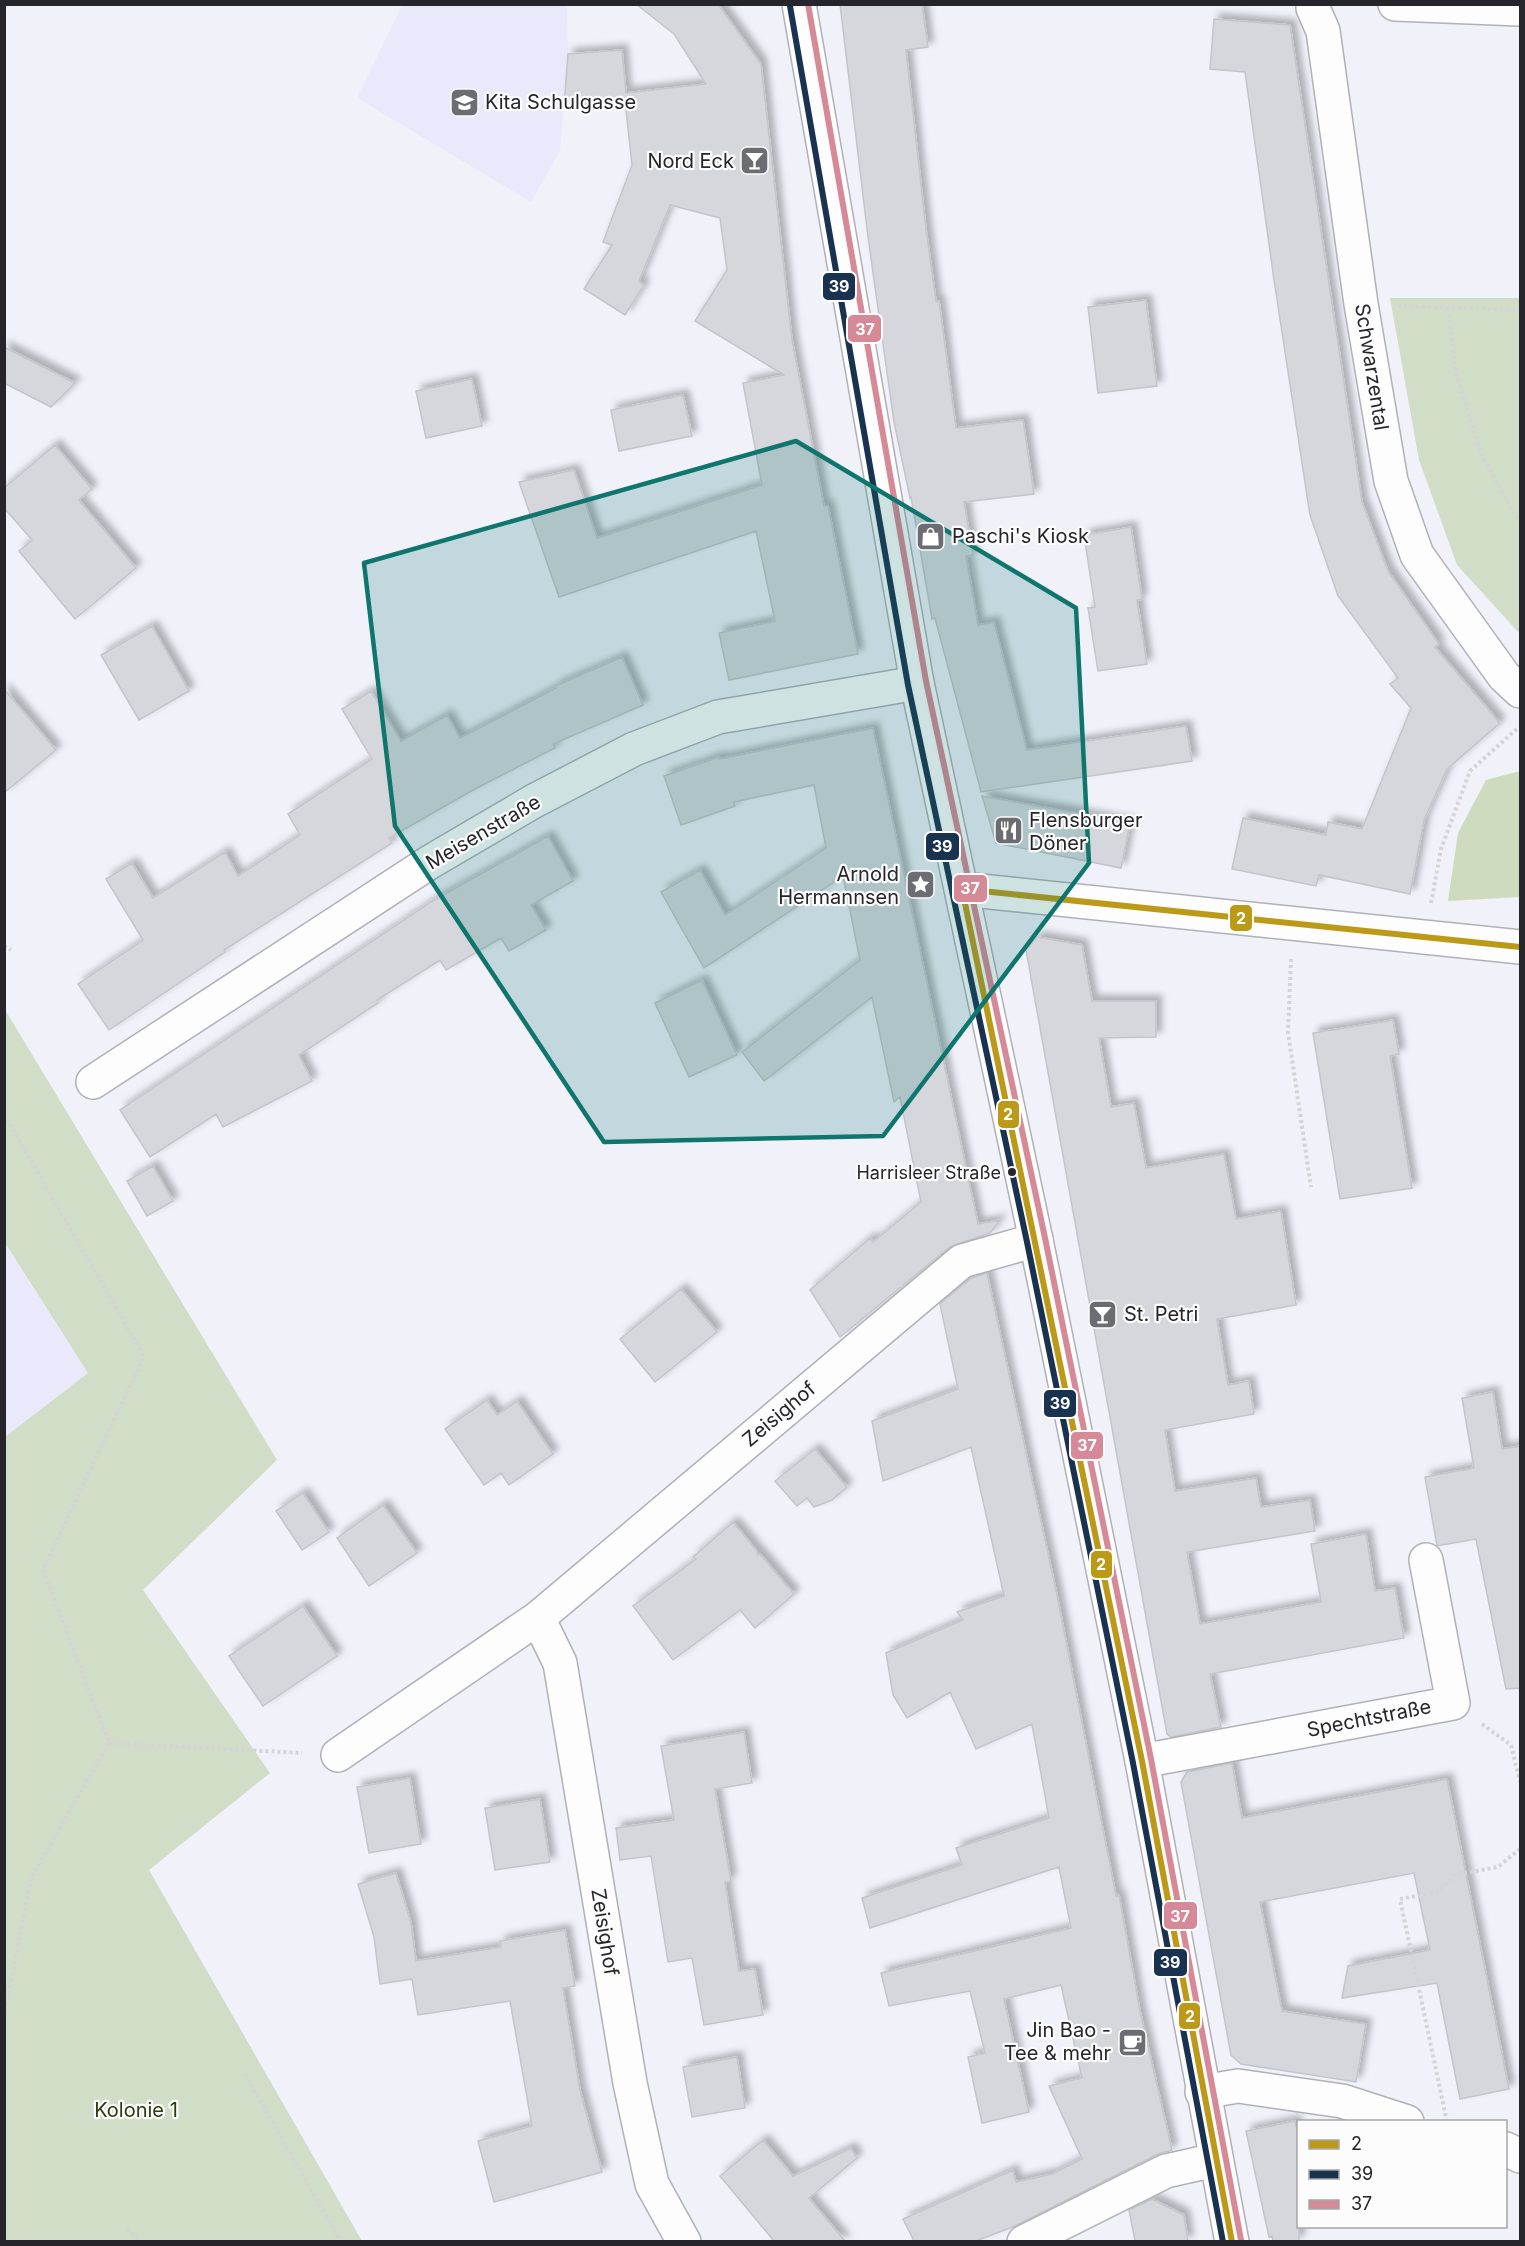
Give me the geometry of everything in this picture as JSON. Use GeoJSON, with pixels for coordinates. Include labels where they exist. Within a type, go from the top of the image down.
{"type":"FeatureCollection","features":[{"type":"Feature","properties":{"kind":"street"},"geometry":{"type":"LineString","coordinates":[[799,4],[917,683],[1036,1240],[1142,1761],[1202,2091],[1232,2241]]}},
{"type":"Feature","properties":{"kind":"street"},"geometry":{"type":"LineString","coordinates":[[1395,4],[1521,9]]}},
{"type":"Feature","properties":{"kind":"street","name":"Schwarzental"},"geometry":{"type":"LineString","coordinates":[[1315,6],[1323,31],[1361,304],[1391,482],[1417,555],[1504,676],[1521,691]]}},
{"type":"Feature","properties":{"kind":"street","name":"Meisenstraße"},"geometry":{"type":"LineString","coordinates":[[93,1082],[430,862],[534,801],[634,749],[718,717],[917,683]]}},
{"type":"Feature","properties":{"kind":"street"},"geometry":{"type":"LineString","coordinates":[[962,889],[1521,947]]}},
{"type":"Feature","properties":{"kind":"street","name":"Zeisighof"},"geometry":{"type":"LineString","coordinates":[[338,1755],[538,1618],[962,1260],[1036,1240]]}},
{"type":"Feature","properties":{"kind":"street","name":"Spechtstraße"},"geometry":{"type":"LineString","coordinates":[[1142,1761],[1453,1702],[1426,1560]]}},
{"type":"Feature","properties":{"kind":"street","name":"Zeisighof"},"geometry":{"type":"LineString","coordinates":[[538,1618],[560,1663],[630,2083],[652,2184],[684,2241]]}},
{"type":"Feature","properties":{"kind":"street"},"geometry":{"type":"LineString","coordinates":[[1202,2091],[1238,2086],[1342,2101],[1404,2120]]}},
{"type":"Feature","properties":{"kind":"street"},"geometry":{"type":"LineString","coordinates":[[1507,2149],[1521,2156]]}},
{"type":"Feature","properties":{"kind":"street"},"geometry":{"type":"LineString","coordinates":[[1024,2241],[1166,2171],[1215,2160]]}},
{"type":"Feature","properties":{"kind":"path"},"geometry":{"type":"LineString","coordinates":[[1361,304],[1521,310]]}},
{"type":"Feature","properties":{"kind":"path"},"geometry":{"type":"LineString","coordinates":[[1448,308],[1456,373],[1481,454],[1521,524]]}},
{"type":"Feature","properties":{"kind":"path"},"geometry":{"type":"LineString","coordinates":[[1432,895],[1446,831],[1470,771],[1521,725]]}},
{"type":"Feature","properties":{"kind":"path"},"geometry":{"type":"LineString","coordinates":[[1292,923],[1288,1032],[1311,1187]]}},
{"type":"Feature","properties":{"kind":"path"},"geometry":{"type":"LineString","coordinates":[[4,946],[11,950]]}},
{"type":"Feature","properties":{"kind":"path"},"geometry":{"type":"LineString","coordinates":[[4,1114],[144,1356],[43,1570],[109,1743]]}},
{"type":"Feature","properties":{"kind":"path"},"geometry":{"type":"LineString","coordinates":[[1453,1702],[1511,1745],[1521,1782]]}},
{"type":"Feature","properties":{"kind":"path"},"geometry":{"type":"LineString","coordinates":[[109,1743],[338,1755]]}},
{"type":"Feature","properties":{"kind":"path"},"geometry":{"type":"LineString","coordinates":[[4,2017],[32,1878],[109,1743]]}},
{"type":"Feature","properties":{"kind":"path"},"geometry":{"type":"LineString","coordinates":[[1447,2120],[1400,1899],[1438,1892],[1454,1875],[1498,1867],[1521,1850]]}},
{"type":"Feature","properties":{"kind":"path"},"geometry":{"type":"LineString","coordinates":[[245,2074],[341,2241]]}},
{"type":"Feature","properties":{"kind":"path"},"geometry":{"type":"LineString","coordinates":[[128,2229],[141,2241]]}},
{"type":"Feature","properties":{"kind":"highlighted area"},"geometry":{"type":"Polygon","coordinates":[[[796,441],[1076,608],[1089,863],[883,1136],[604,1142],[395,826],[364,563],[796,441]]]}},
{"type":"Feature","properties":{"kind":"shaded area","name":"Kita Schulgasse"},"geometry":{"type":"Polygon","coordinates":[[[402,5],[567,5],[568,54],[560,151],[531,202],[357,98],[402,5]]]}},
{"type":"Feature","properties":{"kind":"shaded area"},"geometry":{"type":"Polygon","coordinates":[[[4,1243],[88,1373],[5,1437],[4,1437],[4,1243]]]}},
{"type":"Feature","properties":{"kind":"green space"},"geometry":{"type":"Polygon","coordinates":[[[1390,298],[1520,298],[1520,634],[1457,565],[1419,460],[1390,298]]]}},
{"type":"Feature","properties":{"kind":"green space"},"geometry":{"type":"Polygon","coordinates":[[[1520,771],[1520,897],[1448,901],[1458,833],[1486,780],[1520,771]]]}},
{"type":"Feature","properties":{"kind":"green space","name":"Kolonie 1"},"geometry":{"type":"Polygon","coordinates":[[[4,1008],[277,1460],[143,1590],[270,1773],[149,1870],[362,2241],[5,2241],[5,1437],[88,1373],[5,1243],[4,1008]]]}},
{"type":"Feature","properties":{"kind":"building"},"geometry":{"type":"Polygon","coordinates":[[[636,4],[718,4],[761,64],[792,340],[824,506],[828,506],[858,654],[729,680],[719,633],[775,621],[756,531],[559,597],[519,482],[574,470],[597,538],[762,485],[743,383],[784,375],[695,321],[727,270],[720,218],[670,205],[639,281],[644,285],[625,315],[584,289],[612,245],[603,242],[632,165],[625,101],[564,106],[568,54],[622,50],[626,93],[706,84],[674,34],[636,4]]]}},
{"type":"Feature","properties":{"kind":"building"},"geometry":{"type":"Polygon","coordinates":[[[840,4],[922,4],[928,47],[906,50],[926,229],[936,301],[939,301],[956,428],[1023,420],[1034,494],[964,502],[973,555],[966,556],[978,625],[994,622],[1027,750],[1186,726],[1192,761],[981,792],[935,618],[932,619],[911,497],[894,422],[868,237],[840,4]]]}},
{"type":"Feature","properties":{"kind":"building"},"geometry":{"type":"Polygon","coordinates":[[[1214,19],[1290,25],[1362,502],[1388,571],[1439,644],[1435,647],[1500,723],[1447,769],[1424,820],[1410,894],[1319,875],[1316,886],[1232,869],[1243,818],[1326,835],[1328,822],[1362,829],[1411,708],[1390,684],[1398,678],[1338,596],[1310,515],[1245,72],[1210,69],[1214,19]]]}},
{"type":"Feature","properties":{"kind":"building"},"geometry":{"type":"Polygon","coordinates":[[[1146,300],[1157,386],[1098,393],[1088,307],[1146,300]]]}},
{"type":"Feature","properties":{"kind":"building"},"geometry":{"type":"Polygon","coordinates":[[[4,347],[75,383],[51,407],[4,383],[4,347]]]}},
{"type":"Feature","properties":{"kind":"building"},"geometry":{"type":"Polygon","coordinates":[[[472,379],[482,426],[426,438],[416,391],[472,379]]]}},
{"type":"Feature","properties":{"kind":"building"},"geometry":{"type":"Polygon","coordinates":[[[683,395],[692,436],[619,451],[611,410],[683,395]]]}},
{"type":"Feature","properties":{"kind":"building"},"geometry":{"type":"Polygon","coordinates":[[[55,445],[92,489],[79,500],[136,568],[75,619],[19,551],[32,540],[4,508],[4,488],[55,445]]]}},
{"type":"Feature","properties":{"kind":"building"},"geometry":{"type":"Polygon","coordinates":[[[1131,527],[1142,599],[1137,600],[1147,664],[1098,671],[1088,608],[1095,607],[1084,535],[1131,527]]]}},
{"type":"Feature","properties":{"kind":"building"},"geometry":{"type":"Polygon","coordinates":[[[152,626],[189,691],[139,720],[101,655],[152,626]]]}},
{"type":"Feature","properties":{"kind":"building"},"geometry":{"type":"Polygon","coordinates":[[[622,657],[643,705],[553,744],[555,748],[473,790],[389,838],[392,843],[224,950],[225,952],[109,1030],[78,984],[143,940],[106,879],[132,863],[153,898],[225,852],[238,876],[300,835],[288,814],[372,759],[342,709],[371,691],[401,741],[447,715],[460,738],[556,688],[555,686],[622,657]]]}},
{"type":"Feature","properties":{"kind":"building"},"geometry":{"type":"Polygon","coordinates":[[[4,689],[56,750],[4,793],[4,689]]]}},
{"type":"Feature","properties":{"kind":"building"},"geometry":{"type":"Polygon","coordinates":[[[873,728],[978,1224],[1000,1220],[990,1233],[950,1247],[840,1337],[810,1290],[870,1238],[873,1242],[921,1202],[900,1097],[894,1102],[872,997],[764,1081],[742,1052],[860,960],[843,876],[704,968],[661,892],[700,870],[725,915],[826,848],[814,785],[734,802],[735,806],[681,825],[664,776],[719,757],[719,759],[873,728]]]}},
{"type":"Feature","properties":{"kind":"building"},"geometry":{"type":"Polygon","coordinates":[[[982,796],[1130,823],[1121,868],[996,843],[982,796]]]}},
{"type":"Feature","properties":{"kind":"building"},"geometry":{"type":"Polygon","coordinates":[[[548,836],[573,881],[531,905],[546,930],[509,951],[501,938],[446,970],[440,960],[377,1000],[378,1003],[299,1055],[312,1081],[223,1127],[216,1114],[150,1157],[120,1110],[431,902],[548,836]]]}},
{"type":"Feature","properties":{"kind":"building"},"geometry":{"type":"Polygon","coordinates":[[[1037,937],[1082,945],[1092,1001],[1156,1001],[1156,1037],[1099,1038],[1111,1107],[1134,1103],[1146,1168],[1224,1154],[1236,1219],[1281,1211],[1296,1305],[1217,1319],[1228,1385],[1249,1381],[1254,1414],[1165,1430],[1175,1491],[1256,1478],[1261,1507],[1310,1500],[1315,1531],[1187,1552],[1200,1624],[1321,1602],[1311,1544],[1366,1534],[1375,1591],[1395,1588],[1404,1638],[1210,1674],[1221,1727],[1171,1737],[1167,1734],[1026,950],[1037,937]]]}},
{"type":"Feature","properties":{"kind":"building"},"geometry":{"type":"Polygon","coordinates":[[[702,980],[737,1055],[689,1077],[655,1003],[702,980]]]}},
{"type":"Feature","properties":{"kind":"building"},"geometry":{"type":"Polygon","coordinates":[[[1393,1020],[1399,1054],[1390,1056],[1412,1188],[1340,1199],[1313,1033],[1393,1020]]]}},
{"type":"Feature","properties":{"kind":"building"},"geometry":{"type":"Polygon","coordinates":[[[153,1166],[173,1201],[147,1216],[127,1181],[153,1166]]]}},
{"type":"Feature","properties":{"kind":"building"},"geometry":{"type":"Polygon","coordinates":[[[987,1273],[1057,1595],[1116,1896],[1119,1895],[1140,2011],[1172,2150],[1158,2154],[1015,2226],[976,2241],[914,2241],[903,2219],[1013,2170],[1016,2182],[1052,2174],[1082,2159],[1049,2086],[1082,2078],[1061,1985],[1004,1999],[1029,2112],[982,2123],[968,2057],[985,2053],[970,1991],[889,2006],[881,1973],[1071,1928],[1059,1867],[870,1928],[862,1898],[962,1865],[956,1848],[1049,1818],[1032,1724],[976,1749],[950,1692],[907,1718],[893,1695],[886,1653],[963,1620],[957,1612],[1004,1596],[971,1447],[883,1481],[872,1421],[958,1389],[940,1304],[971,1278],[987,1273]]]}},
{"type":"Feature","properties":{"kind":"building"},"geometry":{"type":"Polygon","coordinates":[[[681,1289],[717,1332],[655,1382],[620,1339],[681,1289]]]}},
{"type":"Feature","properties":{"kind":"building"},"geometry":{"type":"Polygon","coordinates":[[[1493,1392],[1502,1449],[1521,1446],[1521,1688],[1506,1689],[1476,1539],[1437,1546],[1425,1477],[1474,1468],[1462,1398],[1493,1392]]]}},
{"type":"Feature","properties":{"kind":"building"},"geometry":{"type":"Polygon","coordinates":[[[487,1400],[497,1415],[517,1401],[553,1454],[509,1485],[501,1473],[484,1485],[445,1429],[487,1400]]]}},
{"type":"Feature","properties":{"kind":"building"},"geometry":{"type":"Polygon","coordinates":[[[815,1449],[847,1487],[832,1500],[814,1507],[807,1498],[797,1506],[775,1481],[815,1449]]]}},
{"type":"Feature","properties":{"kind":"building"},"geometry":{"type":"Polygon","coordinates":[[[303,1493],[329,1532],[302,1550],[276,1511],[303,1493]]]}},
{"type":"Feature","properties":{"kind":"building"},"geometry":{"type":"Polygon","coordinates":[[[383,1505],[417,1553],[369,1586],[337,1538],[383,1505]]]}},
{"type":"Feature","properties":{"kind":"building"},"geometry":{"type":"Polygon","coordinates":[[[733,1522],[758,1555],[760,1554],[794,1594],[755,1628],[740,1610],[673,1660],[633,1606],[696,1559],[693,1557],[733,1522]]]}},
{"type":"Feature","properties":{"kind":"building"},"geometry":{"type":"Polygon","coordinates":[[[303,1606],[337,1656],[263,1706],[229,1656],[303,1606]]]}},
{"type":"Feature","properties":{"kind":"building"},"geometry":{"type":"Polygon","coordinates":[[[744,1732],[752,1783],[715,1789],[731,1881],[725,1882],[739,1971],[755,1969],[763,2015],[704,2025],[692,1958],[668,1962],[651,1856],[620,1860],[616,1828],[674,1820],[661,1746],[744,1732]]]}},
{"type":"Feature","properties":{"kind":"building"},"geometry":{"type":"Polygon","coordinates":[[[1232,1763],[1242,1818],[1447,1779],[1509,2089],[1460,2099],[1437,1983],[1342,1998],[1348,1966],[1430,1950],[1414,1873],[1260,1902],[1282,2011],[1366,2024],[1356,2082],[1241,2064],[1231,2055],[1181,1782],[1187,1772],[1232,1763]]]}},
{"type":"Feature","properties":{"kind":"building"},"geometry":{"type":"Polygon","coordinates":[[[410,1778],[421,1844],[369,1853],[357,1787],[410,1778]]]}},
{"type":"Feature","properties":{"kind":"building"},"geometry":{"type":"Polygon","coordinates":[[[540,1799],[550,1862],[495,1870],[485,1808],[540,1799]]]}},
{"type":"Feature","properties":{"kind":"building"},"geometry":{"type":"Polygon","coordinates":[[[396,1873],[411,1923],[416,1961],[501,1947],[500,1941],[565,1930],[575,1986],[563,1988],[580,2090],[602,2172],[494,2202],[478,2141],[532,2126],[510,2001],[418,2015],[412,1979],[380,1984],[374,1937],[358,1884],[396,1873]]]}},
{"type":"Feature","properties":{"kind":"building"},"geometry":{"type":"Polygon","coordinates":[[[737,2057],[745,2108],[692,2117],[683,2067],[737,2057]]]}},
{"type":"Feature","properties":{"kind":"building"},"geometry":{"type":"Polygon","coordinates":[[[1295,2121],[1299,2241],[1273,2241],[1272,2236],[1269,2237],[1246,2131],[1295,2121]]]}},
{"type":"Feature","properties":{"kind":"building"},"geometry":{"type":"Polygon","coordinates":[[[763,2140],[793,2176],[851,2148],[857,2158],[809,2198],[845,2241],[774,2241],[720,2176],[763,2140]]]}},
{"type":"Feature","properties":{"kind":"building"},"geometry":{"type":"Polygon","coordinates":[[[1152,2199],[1184,2215],[1188,2241],[1135,2241],[1129,2210],[1152,2199]]]}},
{"type":"Feature","properties":{"kind":"transit line","name":"37"},"geometry":{"type":"LineString","coordinates":[[808,4],[926,681],[1045,1238],[1151,1759],[1241,2240]]}},
{"type":"Feature","properties":{"kind":"transit line","name":"39"},"geometry":{"type":"LineString","coordinates":[[790,6],[908,685],[1027,1242],[1133,1763],[1223,2242]]}},
{"type":"Feature","properties":{"kind":"transit line","name":"2"},"geometry":{"type":"LineString","coordinates":[[962,889],[1142,1761],[1232,2242]]}},
{"type":"Feature","properties":{"kind":"transit line","name":"2"},"geometry":{"type":"LineString","coordinates":[[962,889],[1520,947]]}},
{"type":"Feature","properties":{"kind":"place","name":"Kita Schulgasse"},"geometry":{"type":"Point","coordinates":[464,102]}},
{"type":"Feature","properties":{"kind":"place","name":"Nord Eck"},"geometry":{"type":"Point","coordinates":[755,161]}},
{"type":"Feature","properties":{"kind":"place","name":"Paschi's Kiosk"},"geometry":{"type":"Point","coordinates":[931,536]}},
{"type":"Feature","properties":{"kind":"place","name":"Flensburger Döner"},"geometry":{"type":"Point","coordinates":[1008,831]}},
{"type":"Feature","properties":{"kind":"place","name":"Arnold Hermannsen"},"geometry":{"type":"Point","coordinates":[920,885]}},
{"type":"Feature","properties":{"kind":"place","name":"Harrisleer Straße"},"geometry":{"type":"Point","coordinates":[1012,1172]}},
{"type":"Feature","properties":{"kind":"place","name":"St. Petri"},"geometry":{"type":"Point","coordinates":[1103,1314]}},
{"type":"Feature","properties":{"kind":"place","name":"Jin Bao - Tee & mehr"},"geometry":{"type":"Point","coordinates":[1132,2042]}}]}
